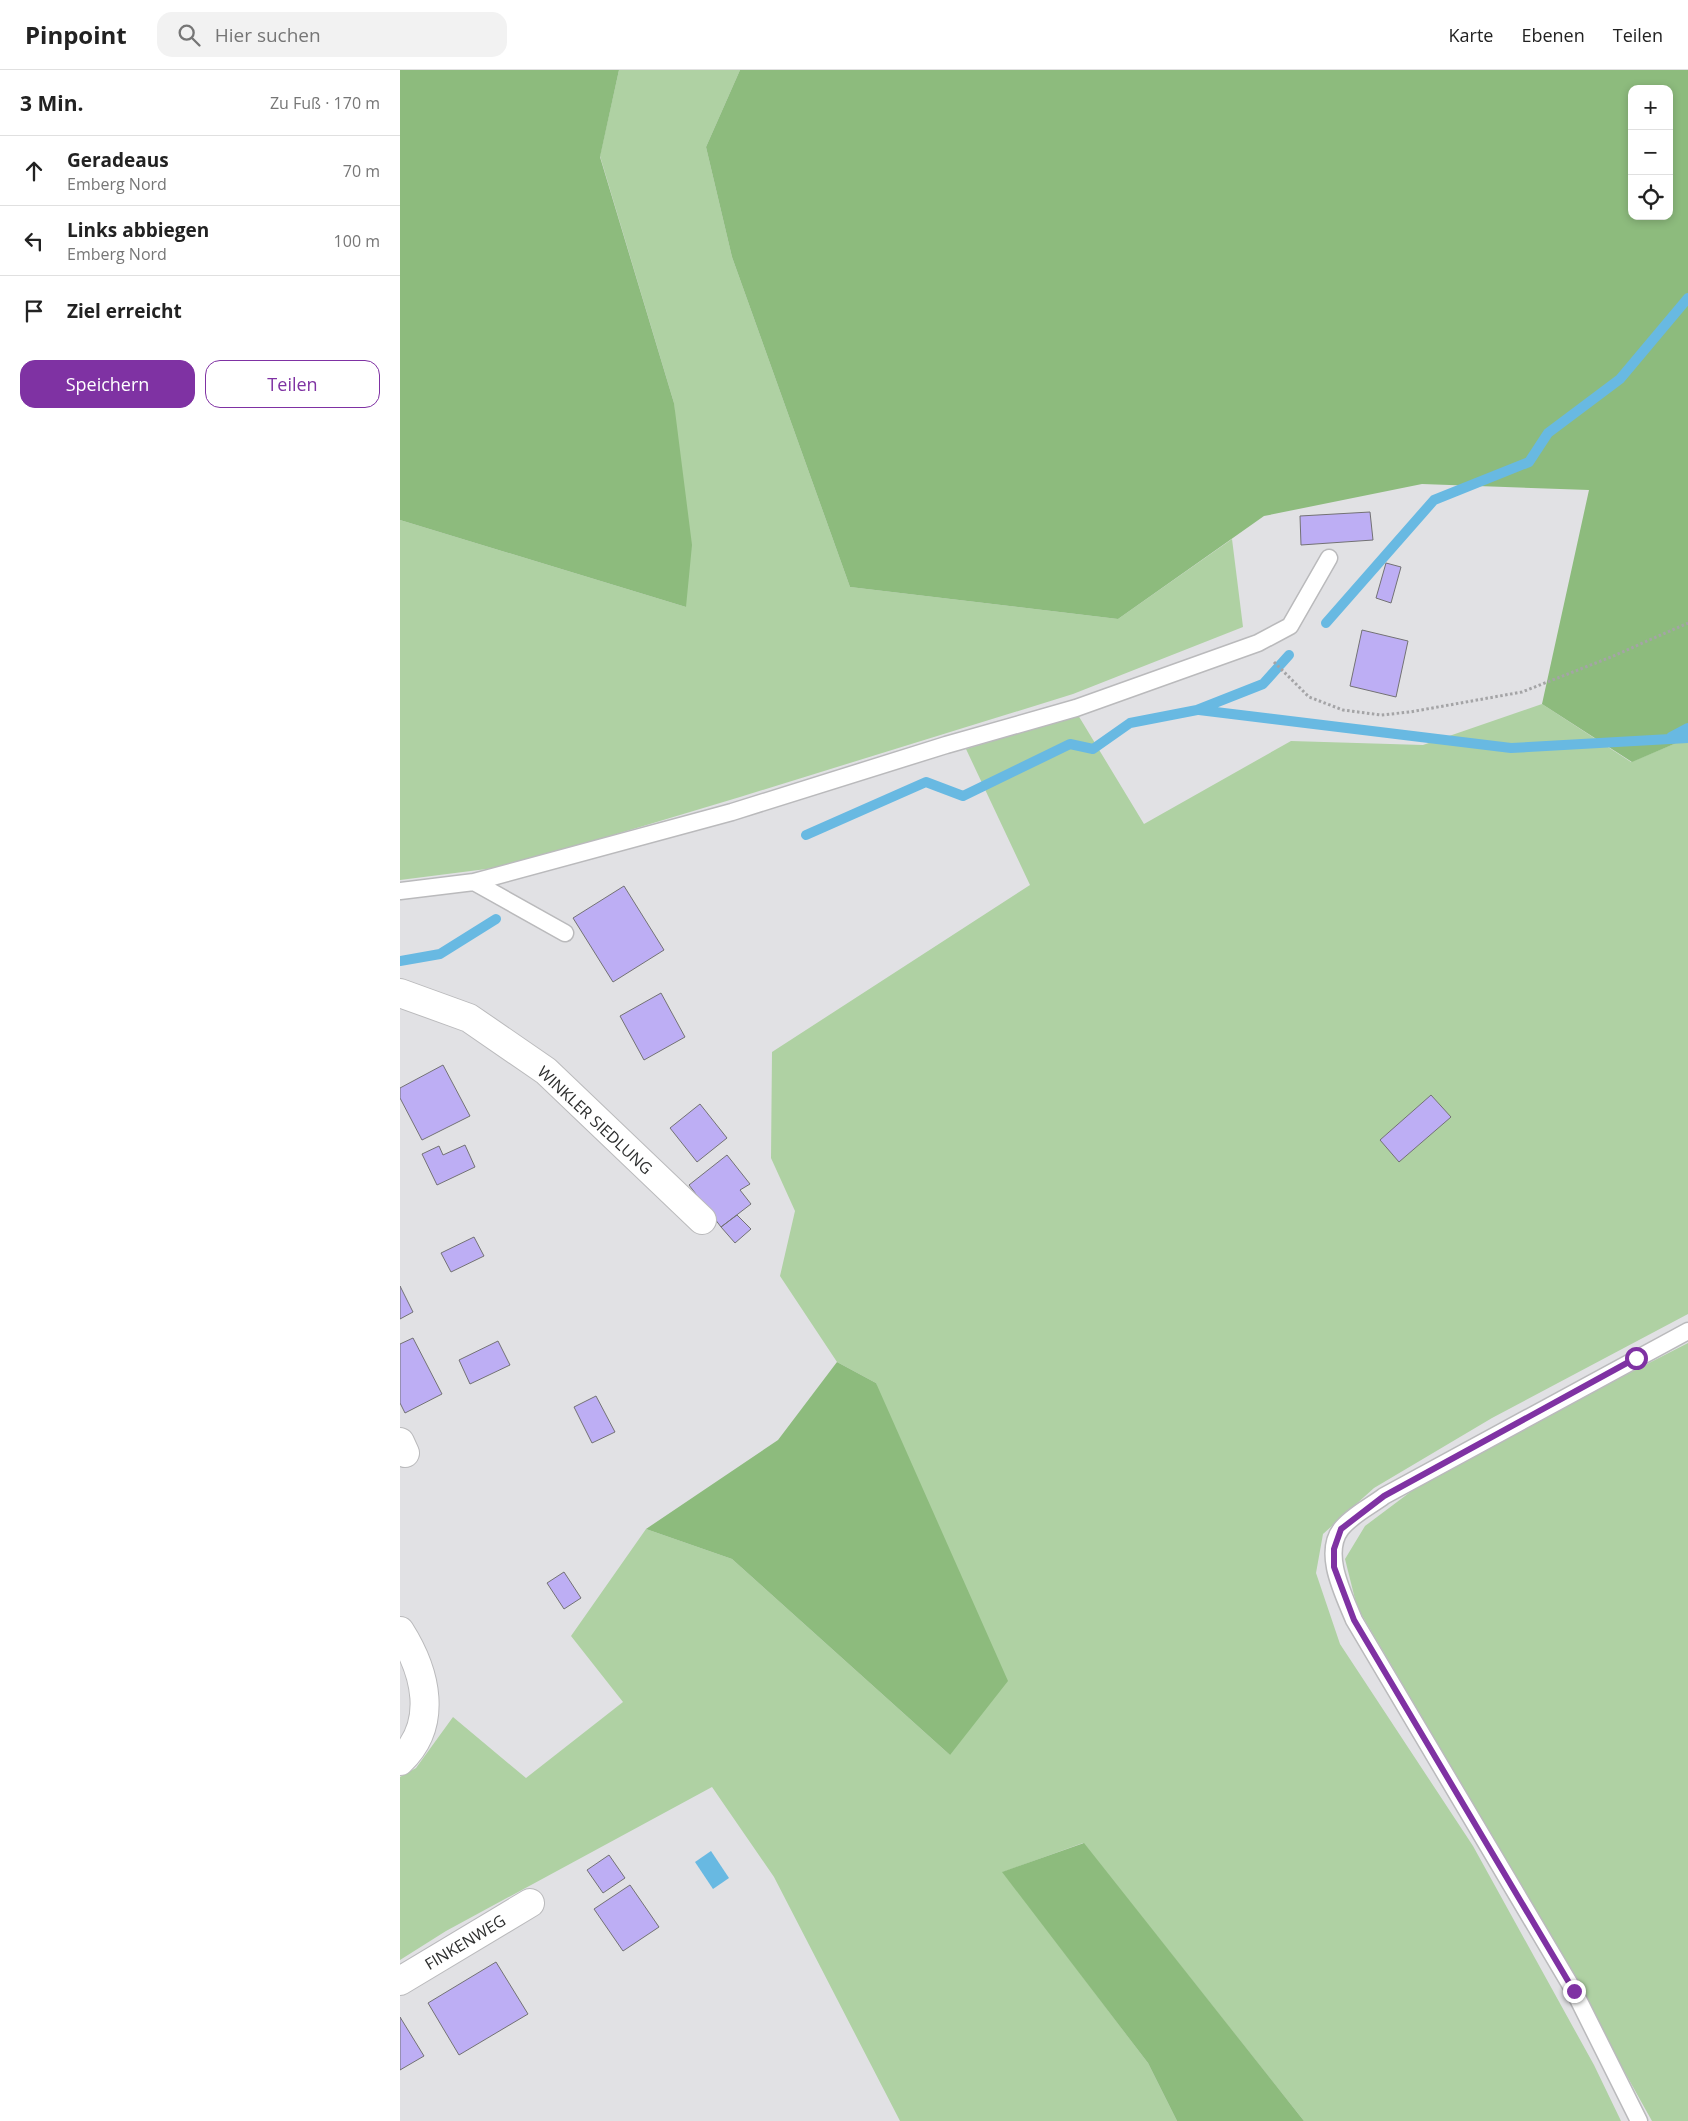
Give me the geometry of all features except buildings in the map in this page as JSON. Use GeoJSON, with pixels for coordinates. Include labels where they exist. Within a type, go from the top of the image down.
{"type":"FeatureCollection","features":[{"type":"Feature","properties":{"kind":"street","name":"WINKLER SIEDLUNG"},"geometry":{"type":"LineString","coordinates":[[400,993],[431,1002],[469,1018],[546,1071],[702,1220]]}},
{"type":"Feature","properties":{"kind":"street"},"geometry":{"type":"LineString","coordinates":[[400,1631],[418,1667],[425,1699],[424,1720],[416,1741],[400,1761]]}},
{"type":"Feature","properties":{"kind":"street","name":"FINKENWEG"},"geometry":{"type":"LineString","coordinates":[[400,1981],[530,1903]]}},
{"type":"Feature","properties":{"kind":"lane"},"geometry":{"type":"LineString","coordinates":[[400,891],[474,882],[732,812],[946,745],[1076,708],[1258,643],[1290,626],[1329,558]]}},
{"type":"Feature","properties":{"kind":"lane"},"geometry":{"type":"LineString","coordinates":[[474,882],[565,933]]}},
{"type":"Feature","properties":{"kind":"lane"},"geometry":{"type":"LineString","coordinates":[[1639,2121],[1574,1991],[1354,1620],[1334,1567],[1334,1549],[1341,1529],[1384,1496],[1688,1331]]}},
{"type":"Feature","properties":{"kind":"path"},"geometry":{"type":"LineString","coordinates":[[1274,661],[1309,697],[1343,710],[1381,715],[1410,712],[1522,692],[1611,657],[1688,623]]}},
{"type":"Feature","properties":{"kind":"green space"},"geometry":{"type":"Polygon","coordinates":[[[400,70],[619,70],[600,157],[674,403],[692,545],[686,607],[400,520],[400,70]]]}},
{"type":"Feature","properties":{"kind":"green space"},"geometry":{"type":"Polygon","coordinates":[[[619,70],[740,70],[706,147],[732,257],[850,587],[1118,619],[1232,539],[1243,627],[1073,694],[740,797],[510,866],[400,880],[400,520],[686,607],[674,403],[600,156],[619,70]]]}},
{"type":"Feature","properties":{"kind":"green space"},"geometry":{"type":"Polygon","coordinates":[[[740,70],[1688,70],[1688,738],[1632,762],[1542,704],[1589,490],[1422,484],[1264,516],[1118,619],[850,587],[732,257],[706,147],[740,70]]]}},
{"type":"Feature","properties":{"kind":"green space"},"geometry":{"type":"Polygon","coordinates":[[[1542,704],[1631,762],[1688,738],[1688,1314],[1492,1418],[1374,1488],[1323,1534],[1316,1573],[1340,1644],[1473,1846],[1594,2065],[1621,2121],[1304,2121],[1083,1843],[1003,1872],[1148,2063],[1177,2121],[900,2121],[774,1877],[712,1787],[446,1931],[400,1960],[400,1777],[416,1768],[453,1717],[526,1778],[623,1702],[571,1636],[646,1529],[732,1559],[950,1755],[876,1383],[837,1362],[780,1276],[795,1211],[771,1158],[772,1052],[1030,885],[966,749],[1078,715],[1144,824],[1291,741],[1423,745],[1542,704]]]}},
{"type":"Feature","properties":{"kind":"green space"},"geometry":{"type":"Polygon","coordinates":[[[1688,1343],[1688,2121],[1652,2121],[1508,1863],[1357,1607],[1345,1559],[1365,1526],[1437,1472],[1688,1343]]]}},
{"type":"Feature","properties":{"kind":"green space"},"geometry":{"type":"Polygon","coordinates":[[[837,1362],[876,1383],[1008,1681],[950,1755],[732,1559],[646,1529],[778,1440],[837,1362]]]}},
{"type":"Feature","properties":{"kind":"green space"},"geometry":{"type":"Polygon","coordinates":[[[1084,1843],[1304,2121],[1177,2121],[1148,2063],[1002,1872],[1084,1843]]]}},
{"type":"Feature","properties":{"kind":"water"},"geometry":{"type":"Polygon","coordinates":[[[711,1851],[729,1878],[713,1889],[695,1862],[711,1851]]]}},
{"type":"Feature","properties":{"kind":"waterway"},"geometry":{"type":"LineString","coordinates":[[1326,623],[1434,500],[1529,462],[1548,433],[1620,379],[1688,298]]}},
{"type":"Feature","properties":{"kind":"waterway"},"geometry":{"type":"LineString","coordinates":[[806,835],[926,782],[963,796],[1070,744],[1093,749],[1130,723],[1197,710],[1263,684],[1289,655]]}},
{"type":"Feature","properties":{"kind":"waterway"},"geometry":{"type":"LineString","coordinates":[[1199,710],[1511,748],[1688,738]]}},
{"type":"Feature","properties":{"kind":"waterway"},"geometry":{"type":"LineString","coordinates":[[1671,737],[1688,728]]}},
{"type":"Feature","properties":{"kind":"waterway"},"geometry":{"type":"LineString","coordinates":[[400,961],[440,954],[496,919]]}},
{"type":"Feature","properties":{"kind":"route"},"geometry":{"type":"LineString","coordinates":[[1574,1991],[1354,1620],[1334,1567],[1334,1549],[1341,1529],[1384,1496],[1636,1358]]}}]}
